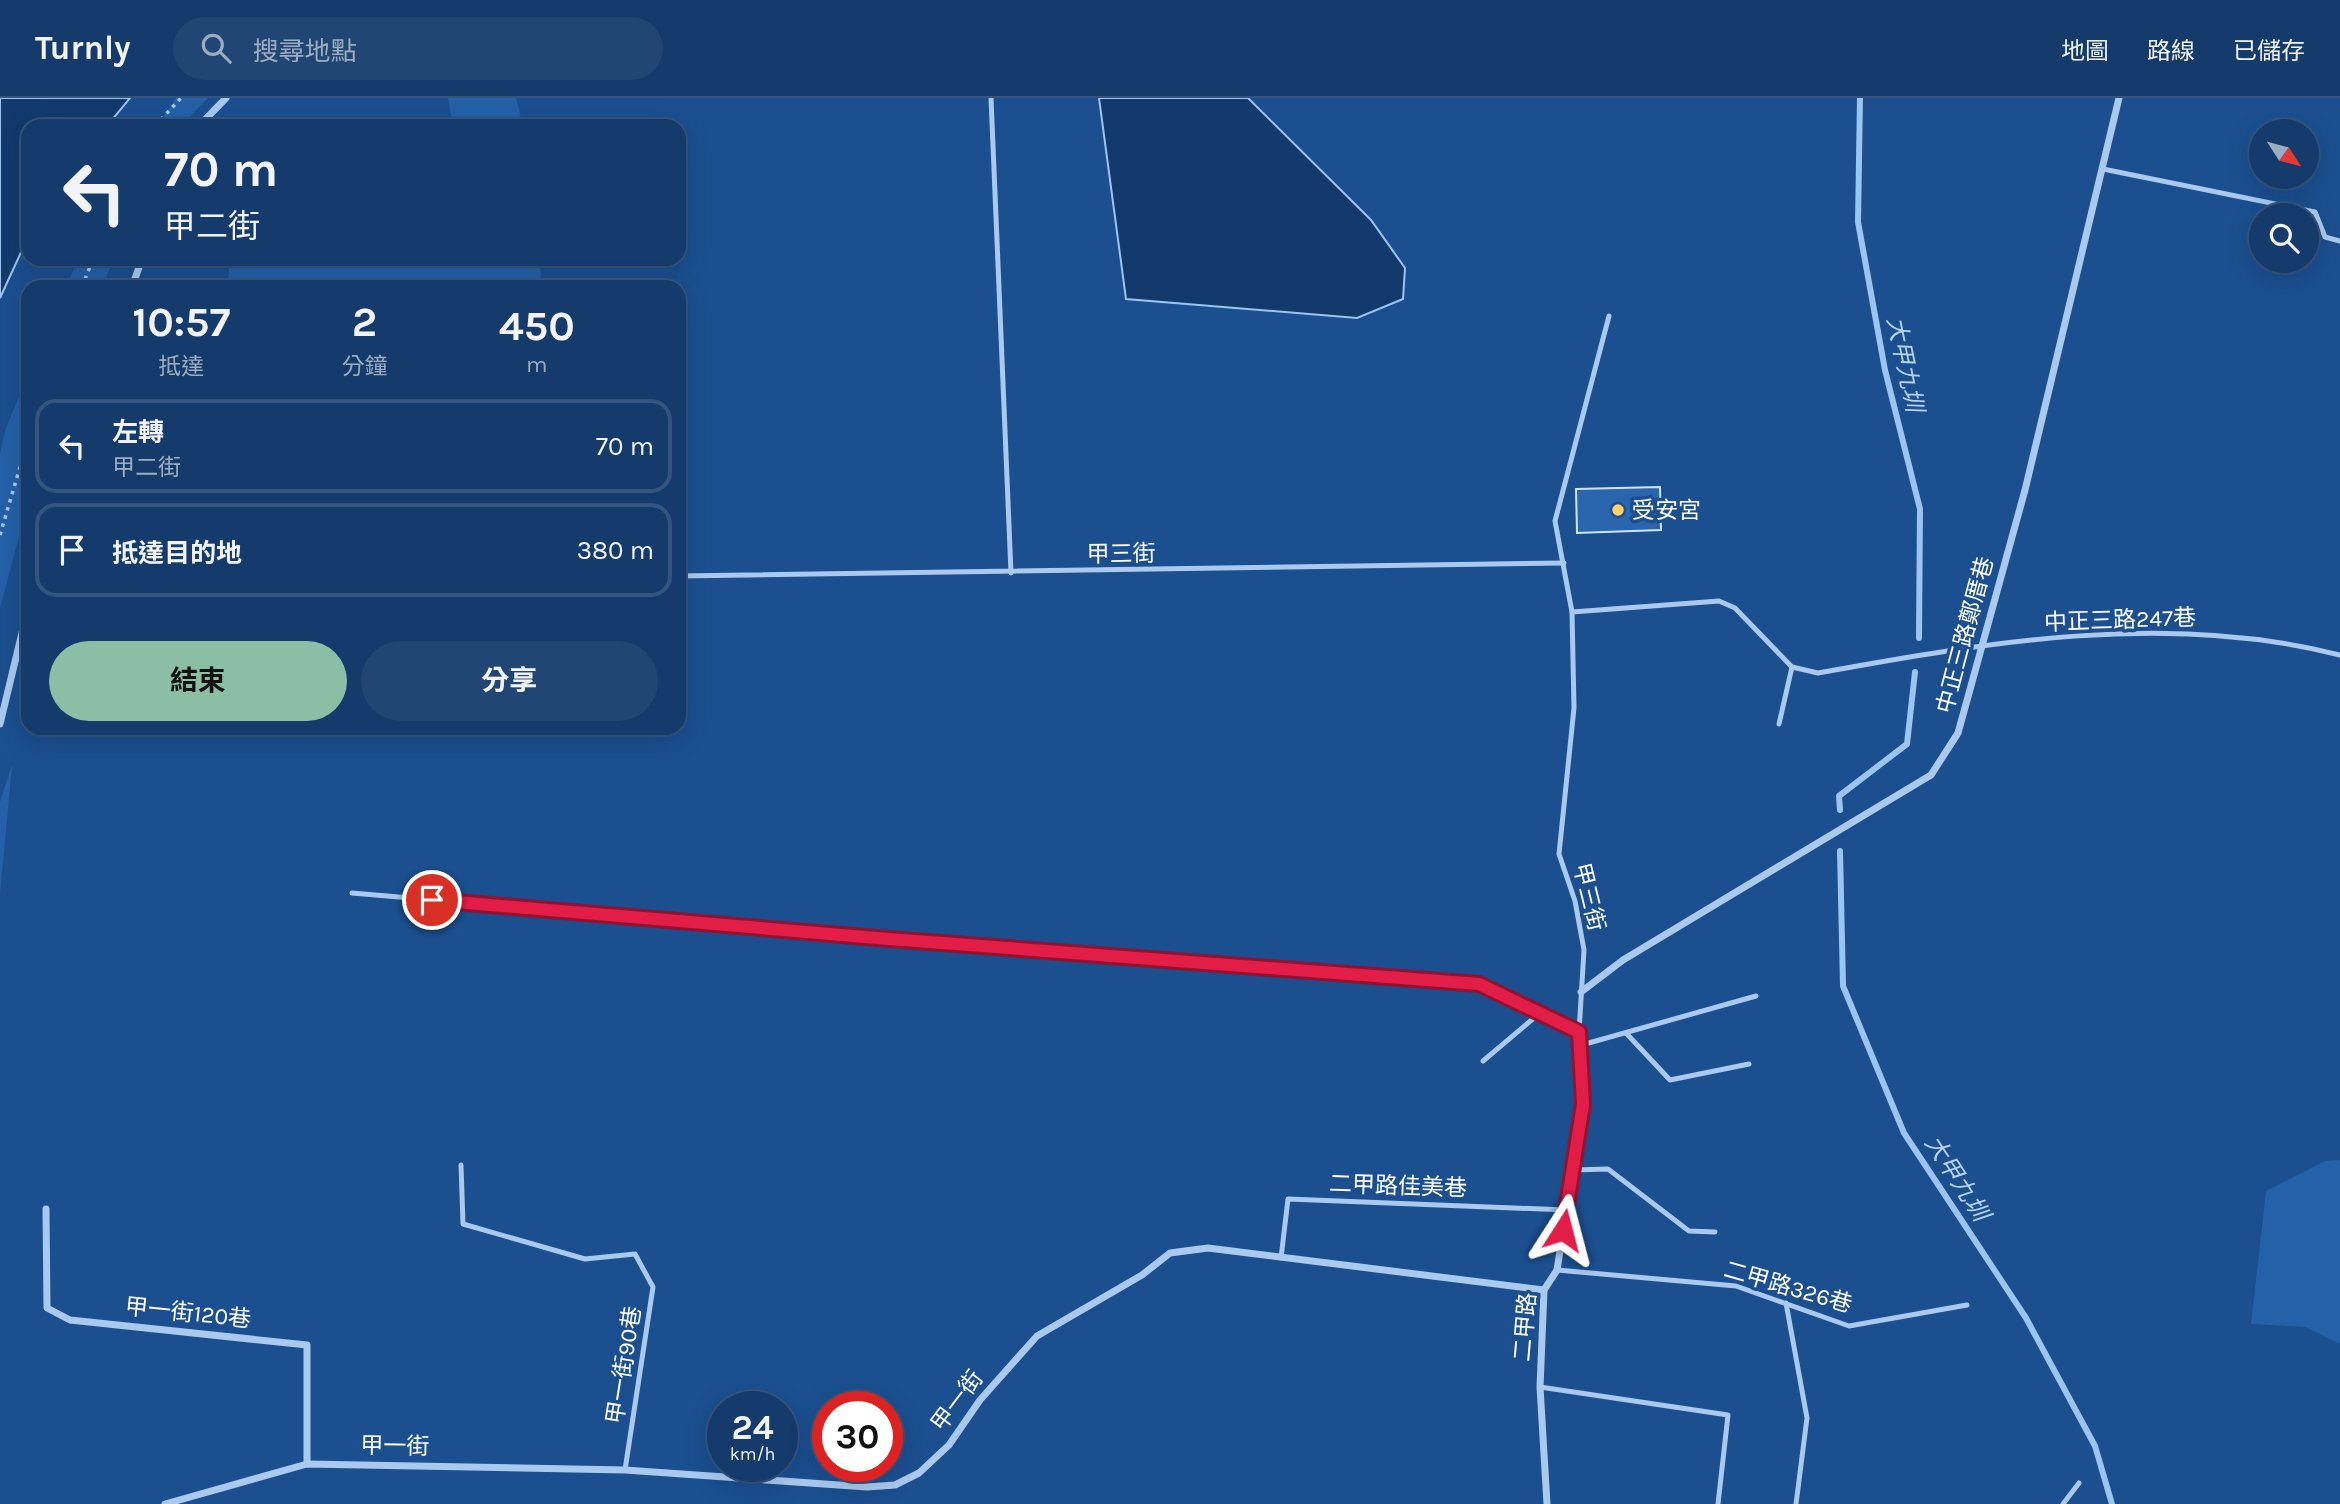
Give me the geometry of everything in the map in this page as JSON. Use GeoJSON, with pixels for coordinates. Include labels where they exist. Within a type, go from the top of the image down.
{"type":"FeatureCollection","features":[{"type":"Feature","properties":{"kind":"street"},"geometry":{"type":"LineString","coordinates":[[206,119],[226,98]]}},
{"type":"Feature","properties":{"kind":"street","name":"中正三路鄭厝巷"},"geometry":{"type":"LineString","coordinates":[[1581,992],[1622,960],[1931,775],[1958,733],[2025,490],[2119,98]]}},
{"type":"Feature","properties":{"kind":"street"},"geometry":{"type":"LineString","coordinates":[[0,724],[21,637]]}},
{"type":"Feature","properties":{"kind":"street","name":"二甲路"},"geometry":{"type":"LineString","coordinates":[[1547,1504],[1540,1387],[1544,1290],[1557,1270],[1583,1104],[1579,1032]]}},
{"type":"Feature","properties":{"kind":"street","name":"甲一街120巷"},"geometry":{"type":"LineString","coordinates":[[46,1209],[47,1308],[69,1320],[307,1345],[307,1464]]}},
{"type":"Feature","properties":{"kind":"street","name":"甲一街"},"geometry":{"type":"LineString","coordinates":[[164,1504],[307,1464],[625,1470],[867,1487],[895,1485],[919,1473],[949,1444],[979,1401],[1037,1336],[1142,1275],[1170,1253],[1208,1248],[1544,1290]]}},
{"type":"Feature","properties":{"kind":"lane"},"geometry":{"type":"LineString","coordinates":[[991,98],[1011,573]]}},
{"type":"Feature","properties":{"kind":"lane"},"geometry":{"type":"LineString","coordinates":[[2103,169],[2315,212],[2325,237],[2340,241]]}},
{"type":"Feature","properties":{"kind":"lane","name":"甲三街"},"geometry":{"type":"LineString","coordinates":[[1579,1032],[1584,950],[1575,901],[1559,854],[1574,708],[1572,612],[1555,521],[1609,316]]}},
{"type":"Feature","properties":{"kind":"lane","name":"甲三街"},"geometry":{"type":"LineString","coordinates":[[686,576],[1564,564]]}},
{"type":"Feature","properties":{"kind":"lane"},"geometry":{"type":"LineString","coordinates":[[1572,612],[1719,601],[1735,608],[1792,667],[1779,724]]}},
{"type":"Feature","properties":{"kind":"lane","name":"中正三路247巷"},"geometry":{"type":"LineString","coordinates":[[1792,667],[1818,673],[1982,644],[2173,631],[2298,644],[2340,655]]}},
{"type":"Feature","properties":{"kind":"lane"},"geometry":{"type":"LineString","coordinates":[[352,893],[889,939],[1479,984],[1579,1032]]}},
{"type":"Feature","properties":{"kind":"lane"},"geometry":{"type":"LineString","coordinates":[[1578,1046],[1756,996]]}},
{"type":"Feature","properties":{"kind":"lane"},"geometry":{"type":"LineString","coordinates":[[1483,1061],[1541,1012]]}},
{"type":"Feature","properties":{"kind":"lane"},"geometry":{"type":"LineString","coordinates":[[1626,1033],[1670,1080],[1749,1064]]}},
{"type":"Feature","properties":{"kind":"lane","name":"甲一街90巷"},"geometry":{"type":"LineString","coordinates":[[461,1165],[463,1224],[585,1259],[635,1254],[653,1287],[625,1470]]}},
{"type":"Feature","properties":{"kind":"lane"},"geometry":{"type":"LineString","coordinates":[[1573,1170],[1608,1169],[1689,1231],[1715,1232]]}},
{"type":"Feature","properties":{"kind":"lane","name":"二甲路佳美巷"},"geometry":{"type":"LineString","coordinates":[[1281,1258],[1288,1199],[1566,1210]]}},
{"type":"Feature","properties":{"kind":"lane","name":"二甲路326巷"},"geometry":{"type":"LineString","coordinates":[[1557,1270],[1736,1286],[1849,1326],[1967,1305]]}},
{"type":"Feature","properties":{"kind":"lane"},"geometry":{"type":"LineString","coordinates":[[1786,1303],[1807,1418],[1796,1504]]}},
{"type":"Feature","properties":{"kind":"lane"},"geometry":{"type":"LineString","coordinates":[[1540,1387],[1728,1415],[1718,1504]]}},
{"type":"Feature","properties":{"kind":"lane"},"geometry":{"type":"LineString","coordinates":[[2063,1504],[2078,1483]]}},
{"type":"Feature","properties":{"kind":"path"},"geometry":{"type":"LineString","coordinates":[[162,119],[181,98]]}},
{"type":"Feature","properties":{"kind":"path"},"geometry":{"type":"LineString","coordinates":[[0,535],[21,464]]}},
{"type":"Feature","properties":{"kind":"shaded area"},"geometry":{"type":"Polygon","coordinates":[[[0,98],[130,98],[113,119],[21,119],[21,252],[0,298],[0,98]]]}},
{"type":"Feature","properties":{"kind":"shaded area"},"geometry":{"type":"Polygon","coordinates":[[[176,98],[208,98],[188,119],[162,119],[176,98]]]}},
{"type":"Feature","properties":{"kind":"shaded area"},"geometry":{"type":"Polygon","coordinates":[[[448,98],[516,98],[521,119],[452,119],[448,98]]]}},
{"type":"Feature","properties":{"kind":"shaded area"},"geometry":{"type":"Polygon","coordinates":[[[1099,98],[1248,98],[1371,220],[1405,268],[1403,299],[1357,318],[1126,299],[1099,98]]]}},
{"type":"Feature","properties":{"kind":"shaded area"},"geometry":{"type":"Polygon","coordinates":[[[75,266],[111,266],[105,280],[69,280],[75,266]]]}},
{"type":"Feature","properties":{"kind":"shaded area"},"geometry":{"type":"Polygon","coordinates":[[[229,266],[540,266],[541,280],[228,280],[229,266]]]}},
{"type":"Feature","properties":{"kind":"shaded area"},"geometry":{"type":"Polygon","coordinates":[[[21,392],[21,529],[0,608],[0,453],[6,428],[21,392]]]}},
{"type":"Feature","properties":{"kind":"shaded area"},"geometry":{"type":"Polygon","coordinates":[[[12,766],[0,894],[0,802],[12,766]]]}},
{"type":"Feature","properties":{"kind":"shaded area"},"geometry":{"type":"Polygon","coordinates":[[[2340,1160],[2340,1344],[2306,1327],[2251,1324],[2266,1191],[2325,1161],[2340,1160]]]}},
{"type":"Feature","properties":{"kind":"building","name":"受安宮"},"geometry":{"type":"Polygon","coordinates":[[[1660,487],[1661,530],[1577,533],[1576,489],[1660,487]]]}},
{"type":"Feature","properties":{"kind":"waterway","name":"大甲九圳"},"geometry":{"type":"LineString","coordinates":[[1860,98],[1858,222],[1885,370],[1920,509],[1919,638]]}},
{"type":"Feature","properties":{"kind":"waterway","name":"大甲九圳"},"geometry":{"type":"LineString","coordinates":[[1840,810],[1839,796],[1907,744],[1915,672]]}},
{"type":"Feature","properties":{"kind":"waterway","name":"大甲九圳"},"geometry":{"type":"LineString","coordinates":[[1840,851],[1843,986],[1904,1133],[2026,1318],[2095,1446],[2112,1504]]}},
{"type":"Feature","properties":{"kind":"place","name":"受安宮"},"geometry":{"type":"Point","coordinates":[1618,510]}},
{"type":"Feature","properties":{"kind":"route"},"geometry":{"type":"LineString","coordinates":[[432,900],[889,939],[1479,984],[1579,1032],[1583,1104],[1563,1230]]}}]}
